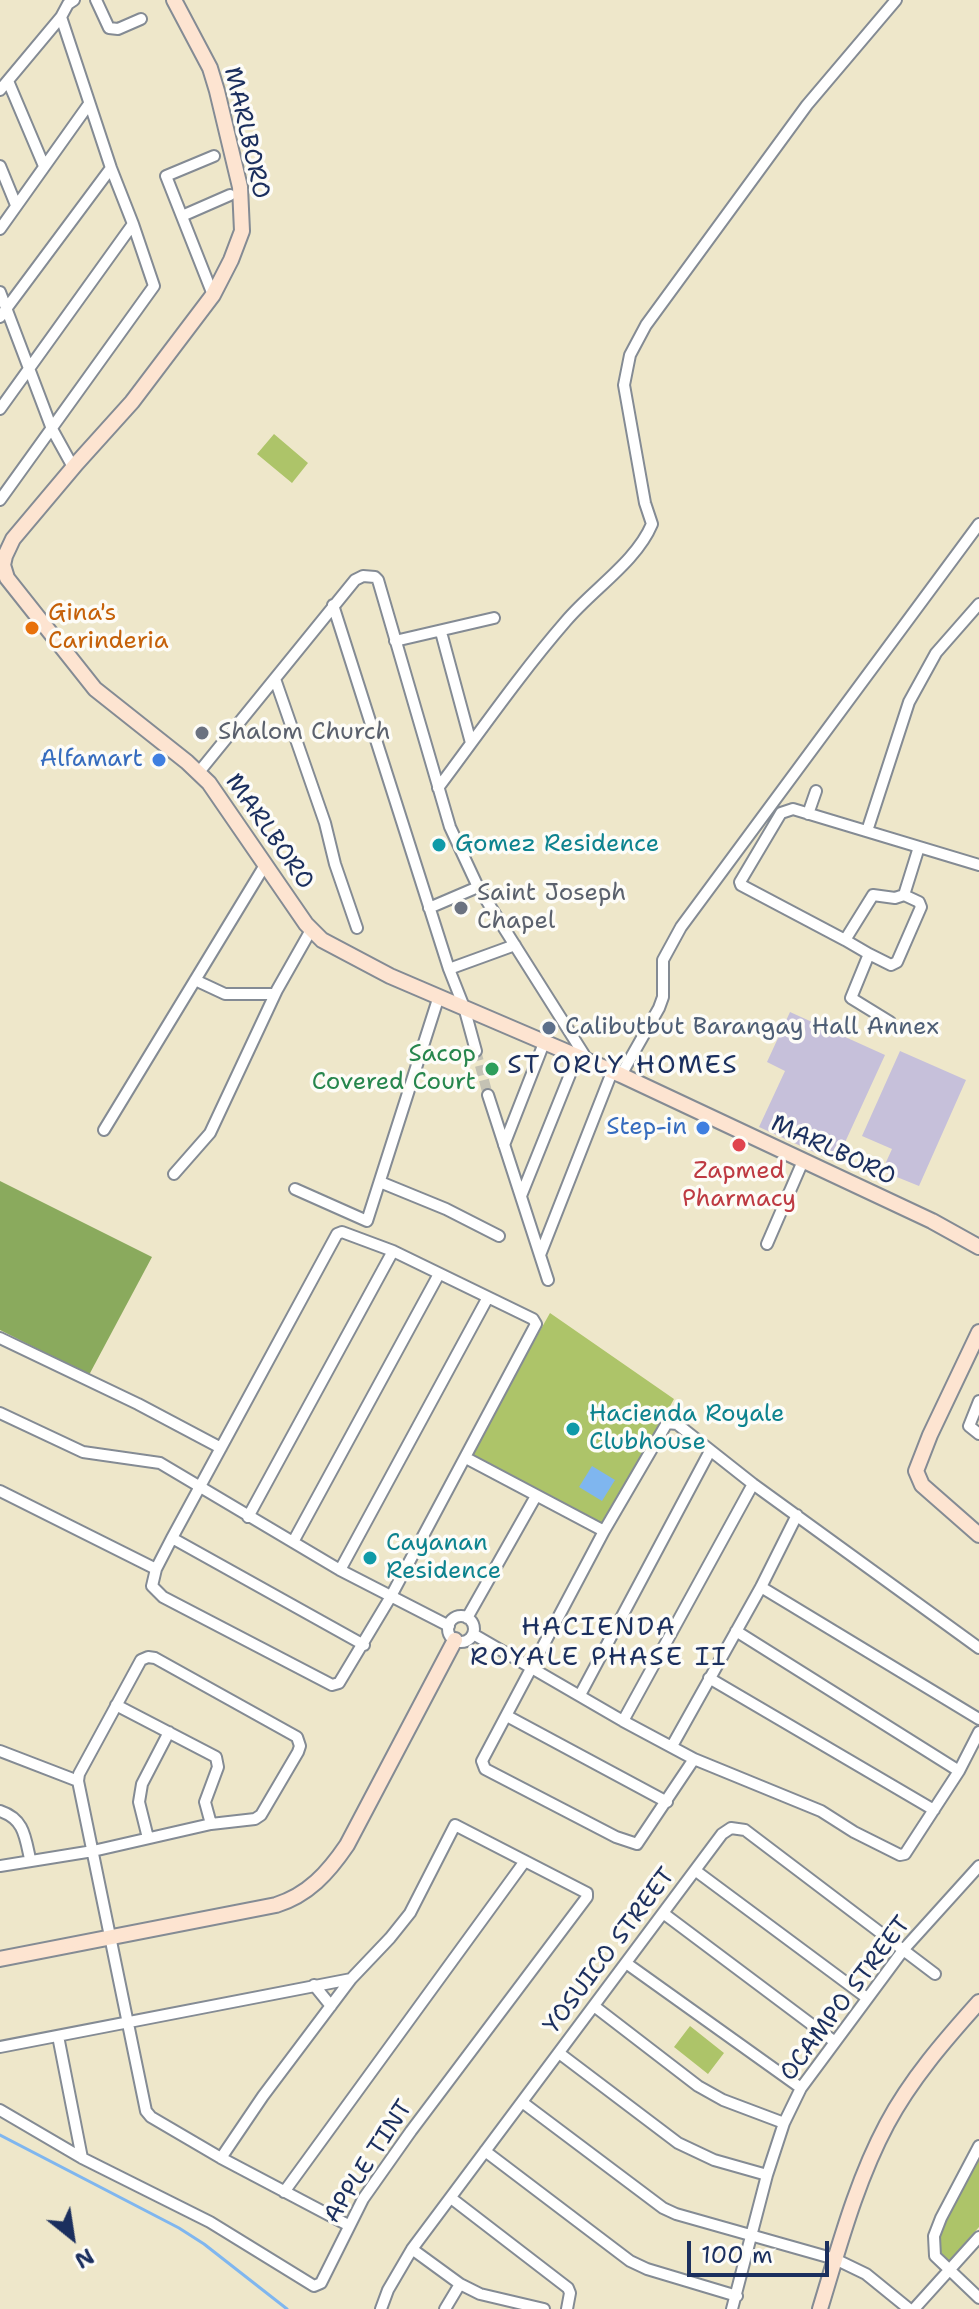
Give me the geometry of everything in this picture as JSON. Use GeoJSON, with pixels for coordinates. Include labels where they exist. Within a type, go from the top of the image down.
{"type":"FeatureCollection","features":[{"type":"Feature","properties":{"kind":"street"},"geometry":{"type":"LineString","coordinates":[[44,166],[4,86],[74,0]]}},
{"type":"Feature","properties":{"kind":"street"},"geometry":{"type":"LineString","coordinates":[[96,0],[109,28],[118,29],[141,19]]}},
{"type":"Feature","properties":{"kind":"street","name":"MARLBORO"},"geometry":{"type":"LineString","coordinates":[[174,0],[210,68],[232,148],[242,199],[242,231],[213,295],[132,402],[13,539],[2,566],[14,588],[95,689],[199,772],[311,930],[322,940],[390,976],[616,1073],[932,1221],[979,1247]]}},
{"type":"Feature","properties":{"kind":"street"},"geometry":{"type":"LineString","coordinates":[[438,788],[568,618],[627,559],[652,524],[645,503],[624,385],[630,355],[646,325],[807,105],[896,0]]}},
{"type":"Feature","properties":{"kind":"street"},"geometry":{"type":"LineString","coordinates":[[0,500],[154,286],[61,17]]}},
{"type":"Feature","properties":{"kind":"street"},"geometry":{"type":"LineString","coordinates":[[0,229],[89,104]]}},
{"type":"Feature","properties":{"kind":"street"},"geometry":{"type":"LineString","coordinates":[[213,295],[166,176],[214,156]]}},
{"type":"Feature","properties":{"kind":"street"},"geometry":{"type":"LineString","coordinates":[[0,166],[16,205]]}},
{"type":"Feature","properties":{"kind":"street"},"geometry":{"type":"LineString","coordinates":[[3,312],[111,168]]}},
{"type":"Feature","properties":{"kind":"street"},"geometry":{"type":"LineString","coordinates":[[182,216],[230,195]]}},
{"type":"Feature","properties":{"kind":"street"},"geometry":{"type":"LineString","coordinates":[[0,409],[133,224]]}},
{"type":"Feature","properties":{"kind":"street"},"geometry":{"type":"LineString","coordinates":[[0,292],[3,312],[52,429],[73,467]]}},
{"type":"Feature","properties":{"kind":"street"},"geometry":{"type":"LineString","coordinates":[[540,1255],[616,1073],[659,1008],[663,997],[663,960],[681,927],[979,524]]}},
{"type":"Feature","properties":{"kind":"street"},"geometry":{"type":"LineString","coordinates":[[199,772],[355,580],[363,576],[375,577],[450,827],[478,887],[583,1059],[521,1196]]}},
{"type":"Feature","properties":{"kind":"street"},"geometry":{"type":"LineString","coordinates":[[867,831],[909,702],[936,653],[979,604]]}},
{"type":"Feature","properties":{"kind":"street"},"geometry":{"type":"LineString","coordinates":[[333,605],[476,1051]]}},
{"type":"Feature","properties":{"kind":"street"},"geometry":{"type":"LineString","coordinates":[[395,641],[494,618]]}},
{"type":"Feature","properties":{"kind":"street"},"geometry":{"type":"LineString","coordinates":[[441,632],[471,743]]}},
{"type":"Feature","properties":{"kind":"street"},"geometry":{"type":"LineString","coordinates":[[275,679],[325,823],[357,928]]}},
{"type":"Feature","properties":{"kind":"street"},"geometry":{"type":"LineString","coordinates":[[808,814],[816,791]]}},
{"type":"Feature","properties":{"kind":"street"},"geometry":{"type":"LineString","coordinates":[[845,940],[873,895],[895,898],[904,895],[919,902],[921,907],[897,962],[891,965],[745,888],[740,882],[781,813],[793,809],[979,865]]}},
{"type":"Feature","properties":{"kind":"street"},"geometry":{"type":"LineString","coordinates":[[904,895],[919,847]]}},
{"type":"Feature","properties":{"kind":"street"},"geometry":{"type":"LineString","coordinates":[[104,1130],[265,865]]}},
{"type":"Feature","properties":{"kind":"street"},"geometry":{"type":"LineString","coordinates":[[429,908],[478,887]]}},
{"type":"Feature","properties":{"kind":"street"},"geometry":{"type":"LineString","coordinates":[[174,1174],[210,1133],[275,994],[311,930]]}},
{"type":"Feature","properties":{"kind":"street"},"geometry":{"type":"LineString","coordinates":[[449,969],[515,945]]}},
{"type":"Feature","properties":{"kind":"street"},"geometry":{"type":"LineString","coordinates":[[869,954],[851,998],[890,1022]]}},
{"type":"Feature","properties":{"kind":"street"},"geometry":{"type":"LineString","coordinates":[[195,980],[225,994],[275,994]]}},
{"type":"Feature","properties":{"kind":"street"},"geometry":{"type":"LineString","coordinates":[[295,1189],[367,1221],[439,996]]}},
{"type":"Feature","properties":{"kind":"street"},"geometry":{"type":"LineString","coordinates":[[503,1147],[544,1043]]}},
{"type":"Feature","properties":{"kind":"street"},"geometry":{"type":"LineString","coordinates":[[488,1095],[548,1280]]}},
{"type":"Feature","properties":{"kind":"street"},"geometry":{"type":"LineString","coordinates":[[767,1244],[803,1161]]}},
{"type":"Feature","properties":{"kind":"street"},"geometry":{"type":"LineString","coordinates":[[380,1182],[446,1209],[499,1236]]}},
{"type":"Feature","properties":{"kind":"street"},"geometry":{"type":"LineString","coordinates":[[346,1232],[393,1251],[533,1319],[536,1324],[364,1645],[339,1683],[332,1685],[163,1597],[152,1586],[156,1569],[172,1538],[337,1234],[346,1232]]}},
{"type":"Feature","properties":{"kind":"street"},"geometry":{"type":"LineString","coordinates":[[248,1517],[393,1251]]}},
{"type":"Feature","properties":{"kind":"street"},"geometry":{"type":"LineString","coordinates":[[293,1542],[439,1274]]}},
{"type":"Feature","properties":{"kind":"street"},"geometry":{"type":"LineString","coordinates":[[340,1570],[487,1299]]}},
{"type":"Feature","properties":{"kind":"street"},"geometry":{"type":"LineString","coordinates":[[979,1332],[916,1471],[922,1485],[979,1535]]}},
{"type":"Feature","properties":{"kind":"street"},"geometry":{"type":"LineString","coordinates":[[0,1338],[221,1448]]}},
{"type":"Feature","properties":{"kind":"street"},"geometry":{"type":"LineString","coordinates":[[979,1401],[969,1426],[979,1434]]}},
{"type":"Feature","properties":{"kind":"street"},"geometry":{"type":"LineString","coordinates":[[0,1413],[83,1452],[160,1463],[340,1570],[449,1626]]}},
{"type":"Feature","properties":{"kind":"street"},"geometry":{"type":"LineString","coordinates":[[694,1759],[637,1844],[616,1837],[485,1769],[482,1761],[604,1531],[667,1423],[677,1424],[753,1484],[979,1648]]}},
{"type":"Feature","properties":{"kind":"street"},"geometry":{"type":"LineString","coordinates":[[580,1695],[710,1451]]}},
{"type":"Feature","properties":{"kind":"street"},"geometry":{"type":"LineString","coordinates":[[466,1458],[604,1531]]}},
{"type":"Feature","properties":{"kind":"street"},"geometry":{"type":"LineString","coordinates":[[623,1721],[753,1484]]}},
{"type":"Feature","properties":{"kind":"street"},"geometry":{"type":"LineString","coordinates":[[0,1491],[156,1569]]}},
{"type":"Feature","properties":{"kind":"street"},"geometry":{"type":"LineString","coordinates":[[467,1618],[536,1496]]}},
{"type":"Feature","properties":{"kind":"street"},"geometry":{"type":"LineString","coordinates":[[672,1746],[761,1587],[797,1515]]}},
{"type":"Feature","properties":{"kind":"street"},"geometry":{"type":"LineString","coordinates":[[172,1538],[364,1645]]}},
{"type":"Feature","properties":{"kind":"street"},"geometry":{"type":"LineString","coordinates":[[761,1587],[979,1719]]}},
{"type":"Feature","properties":{"kind":"street"},"geometry":{"type":"LineString","coordinates":[[456,1617],[467,1618],[474,1628],[473,1634],[465,1641],[455,1640],[451,1637],[449,1626],[456,1617]]}},
{"type":"Feature","properties":{"kind":"street"},"geometry":{"type":"LineString","coordinates":[[736,1631],[959,1771]]}},
{"type":"Feature","properties":{"kind":"street"},"geometry":{"type":"LineString","coordinates":[[473,1634],[694,1759],[821,1811],[900,1855],[905,1854],[934,1810],[979,1732]]}},
{"type":"Feature","properties":{"kind":"street"},"geometry":{"type":"LineString","coordinates":[[0,1959],[293,1900],[315,1884],[347,1845],[455,1640]]}},
{"type":"Feature","properties":{"kind":"street"},"geometry":{"type":"LineString","coordinates":[[0,1866],[93,1851],[211,1824],[255,1819],[261,1815],[298,1752],[297,1737],[155,1658],[148,1657],[141,1660],[78,1781],[93,1851],[126,2024],[146,2111],[151,2117],[221,2158],[348,2225]]}},
{"type":"Feature","properties":{"kind":"street"},"geometry":{"type":"LineString","coordinates":[[709,1678],[934,1810]]}},
{"type":"Feature","properties":{"kind":"street"},"geometry":{"type":"LineString","coordinates":[[116,1705],[219,1761],[205,1802],[211,1824]]}},
{"type":"Feature","properties":{"kind":"street"},"geometry":{"type":"LineString","coordinates":[[507,1716],[667,1802]]}},
{"type":"Feature","properties":{"kind":"street"},"geometry":{"type":"LineString","coordinates":[[148,1838],[139,1802],[142,1784],[169,1732]]}},
{"type":"Feature","properties":{"kind":"street"},"geometry":{"type":"LineString","coordinates":[[0,1751],[78,1781]]}},
{"type":"Feature","properties":{"kind":"street"},"geometry":{"type":"LineString","coordinates":[[0,1811],[20,1822],[30,1859]]}},
{"type":"Feature","properties":{"kind":"street"},"geometry":{"type":"LineString","coordinates":[[221,2158],[252,2110],[351,1979],[410,1913],[454,1826],[458,1825],[525,1861],[284,2192]]}},
{"type":"Feature","properties":{"kind":"street","name":"YOSUICO STREET"},"geometry":{"type":"LineString","coordinates":[[381,2309],[388,2290],[412,2249],[722,1834],[731,1828],[745,1830],[935,1974]]}},
{"type":"Feature","properties":{"kind":"street","name":"APPLE TINT"},"geometry":{"type":"LineString","coordinates":[[0,2110],[82,2158],[184,2208],[314,2286],[321,2283],[363,2199],[587,1897],[582,1890],[525,1861]]}},
{"type":"Feature","properties":{"kind":"street","name":"OCAMPO STREET"},"geometry":{"type":"LineString","coordinates":[[732,2309],[767,2175],[784,2123],[801,2088],[904,1949],[979,1866]]}},
{"type":"Feature","properties":{"kind":"street"},"geometry":{"type":"LineString","coordinates":[[696,1871],[867,1998]]}},
{"type":"Feature","properties":{"kind":"street"},"geometry":{"type":"LineString","coordinates":[[663,1913],[835,2042]]}},
{"type":"Feature","properties":{"kind":"street"},"geometry":{"type":"LineString","coordinates":[[626,1963],[801,2088]]}},
{"type":"Feature","properties":{"kind":"street"},"geometry":{"type":"LineString","coordinates":[[0,2047],[351,1979]]}},
{"type":"Feature","properties":{"kind":"street"},"geometry":{"type":"LineString","coordinates":[[314,1985],[331,2006]]}},
{"type":"Feature","properties":{"kind":"street"},"geometry":{"type":"LineString","coordinates":[[820,2309],[865,2173],[886,2126],[920,2073],[979,2002]]}},
{"type":"Feature","properties":{"kind":"street"},"geometry":{"type":"LineString","coordinates":[[594,2006],[698,2086],[723,2100],[784,2123]]}},
{"type":"Feature","properties":{"kind":"street"},"geometry":{"type":"LineString","coordinates":[[58,2036],[82,2158]]}},
{"type":"Feature","properties":{"kind":"street"},"geometry":{"type":"LineString","coordinates":[[559,2053],[678,2143],[714,2160],[767,2175]]}},
{"type":"Feature","properties":{"kind":"street"},"geometry":{"type":"LineString","coordinates":[[522,2102],[663,2208],[835,2259],[866,2274],[911,2309],[979,2237]]}},
{"type":"Feature","properties":{"kind":"street"},"geometry":{"type":"LineString","coordinates":[[979,2146],[934,2236],[935,2256],[979,2298]]}},
{"type":"Feature","properties":{"kind":"street"},"geometry":{"type":"LineString","coordinates":[[485,2151],[630,2261],[737,2296]]}},
{"type":"Feature","properties":{"kind":"street"},"geometry":{"type":"LineString","coordinates":[[451,2198],[568,2288],[567,2309]]}},
{"type":"Feature","properties":{"kind":"street"},"geometry":{"type":"LineString","coordinates":[[412,2249],[460,2284],[480,2294],[544,2309]]}},
{"type":"Feature","properties":{"kind":"street"},"geometry":{"type":"LineString","coordinates":[[445,2309],[460,2284]]}},
{"type":"Feature","properties":{"kind":"shaded area"},"geometry":{"type":"Polygon","coordinates":[[[790,1012],[885,1055],[836,1162],[759,1127],[785,1071],[767,1062],[790,1012]]]}},
{"type":"Feature","properties":{"kind":"shaded area"},"geometry":{"type":"Polygon","coordinates":[[[900,1051],[966,1080],[919,1186],[882,1171],[892,1149],[862,1136],[900,1051]]]}},
{"type":"Feature","properties":{"kind":"green space"},"geometry":{"type":"Polygon","coordinates":[[[274,434],[308,463],[292,483],[257,454],[274,434]]]}},
{"type":"Feature","properties":{"kind":"green space"},"geometry":{"type":"Polygon","coordinates":[[[0,1181],[152,1257],[89,1375],[0,1330],[0,1181]]]}},
{"type":"Feature","properties":{"kind":"green space"},"geometry":{"type":"Polygon","coordinates":[[[550,1313],[674,1399],[600,1532],[467,1460],[550,1313]]]}},
{"type":"Feature","properties":{"kind":"green space"},"geometry":{"type":"Polygon","coordinates":[[[690,2026],[724,2053],[708,2074],[674,2047],[690,2026]]]}},
{"type":"Feature","properties":{"kind":"green space"},"geometry":{"type":"Polygon","coordinates":[[[979,2151],[979,2227],[948,2262],[938,2252],[942,2226],[952,2200],[979,2151]]]}},
{"type":"Feature","properties":{"kind":"water"},"geometry":{"type":"Polygon","coordinates":[[[592,1466],[615,1480],[602,1501],[579,1487],[592,1466]]]}},
{"type":"Feature","properties":{"kind":"waterway"},"geometry":{"type":"LineString","coordinates":[[0,2135],[179,2228],[287,2309]]}},
{"type":"Feature","properties":{"kind":"tunnel"},"geometry":{"type":"LineString","coordinates":[[476,1051],[488,1095]]}},
{"type":"Feature","properties":{"kind":"place","name":"Gina's Carinderia"},"geometry":{"type":"Point","coordinates":[32,628]}},
{"type":"Feature","properties":{"kind":"place","name":"Shalom Church"},"geometry":{"type":"Point","coordinates":[202,733]}},
{"type":"Feature","properties":{"kind":"place","name":"Alfamart"},"geometry":{"type":"Point","coordinates":[159,760]}},
{"type":"Feature","properties":{"kind":"place","name":"Gomez Residence"},"geometry":{"type":"Point","coordinates":[439,845]}},
{"type":"Feature","properties":{"kind":"place","name":"Saint Joseph Chapel"},"geometry":{"type":"Point","coordinates":[461,908]}},
{"type":"Feature","properties":{"kind":"place","name":"Calibutbut Barangay Hall Annex"},"geometry":{"type":"Point","coordinates":[549,1028]}},
{"type":"Feature","properties":{"kind":"place","name":"Sacop Covered Court"},"geometry":{"type":"Point","coordinates":[492,1069]}},
{"type":"Feature","properties":{"kind":"place","name":"Step-in"},"geometry":{"type":"Point","coordinates":[703,1128]}},
{"type":"Feature","properties":{"kind":"place","name":"Zapmed Pharmacy"},"geometry":{"type":"Point","coordinates":[739,1145]}},
{"type":"Feature","properties":{"kind":"place","name":"Hacienda Royale Clubhouse"},"geometry":{"type":"Point","coordinates":[573,1429]}},
{"type":"Feature","properties":{"kind":"place","name":"Cayanan Residence"},"geometry":{"type":"Point","coordinates":[370,1558]}},
{"type":"Feature","properties":{"kind":"district","name":"ST ORLY HOMES"},"geometry":{"type":"Point","coordinates":[623,1066]}},
{"type":"Feature","properties":{"kind":"district","name":"HACIENDA ROYALE PHASE II"},"geometry":{"type":"Point","coordinates":[599,1643]}}]}
